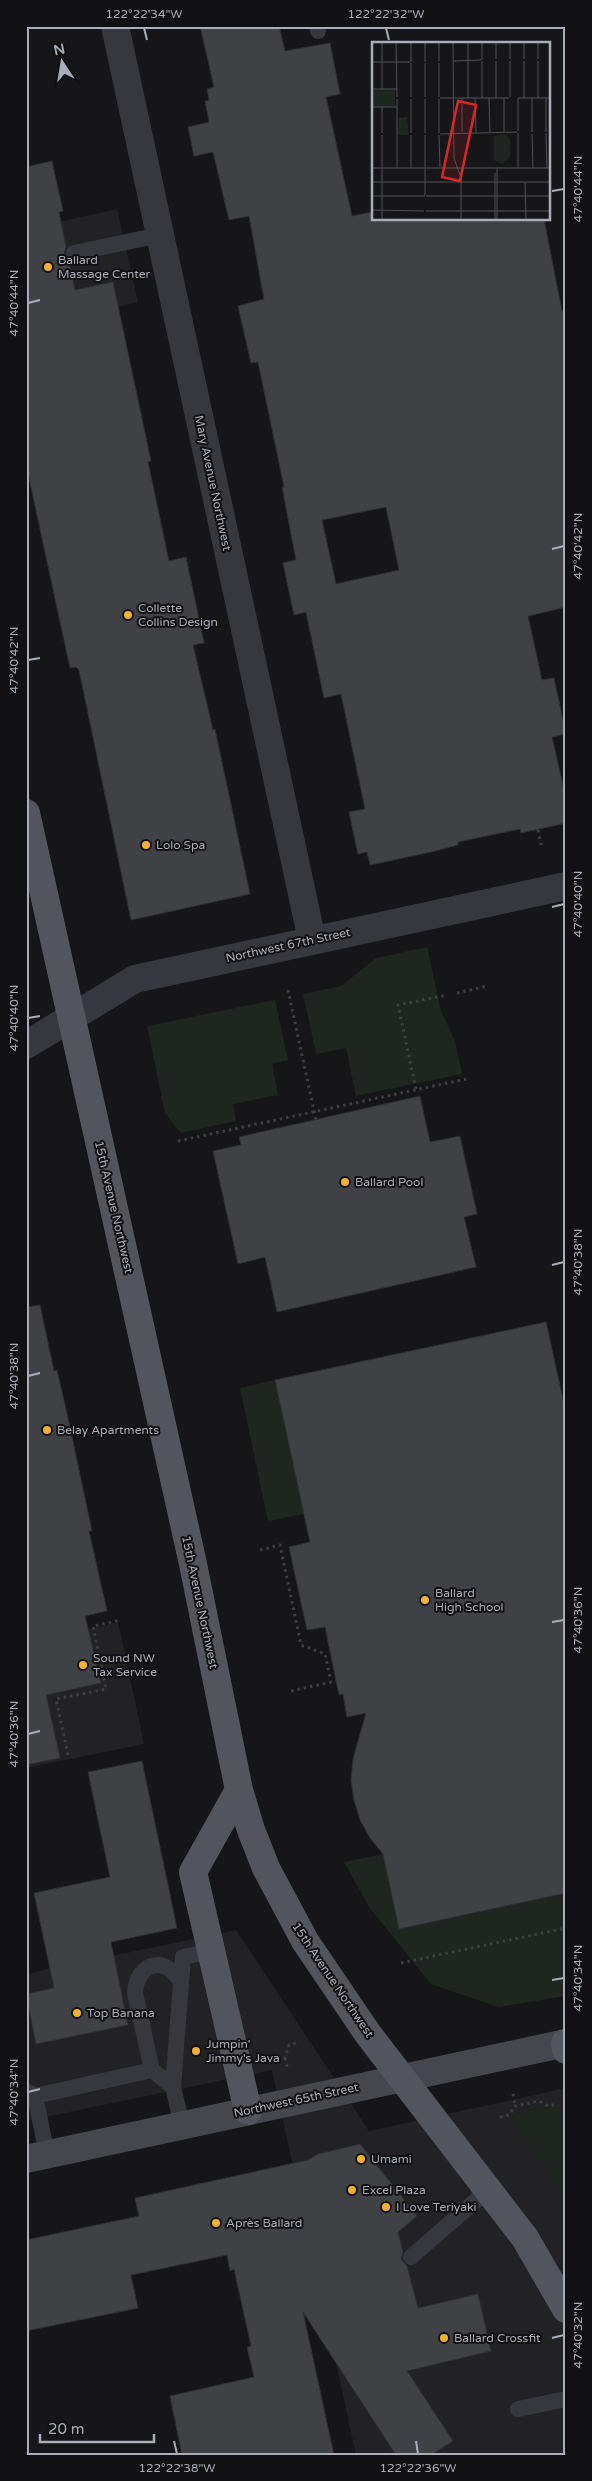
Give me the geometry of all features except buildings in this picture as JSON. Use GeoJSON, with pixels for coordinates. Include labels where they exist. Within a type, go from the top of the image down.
{"type":"FeatureCollection","features":[{"type":"Feature","properties":{"kind":"main road","name":"15th Avenue Northwest"},"geometry":{"type":"LineString","coordinates":[[26,813],[193,1564],[239,1790],[263,1861],[285,1906],[306,1941],[368,2034],[525,2238],[566,2309]]}},
{"type":"Feature","properties":{"kind":"main road"},"geometry":{"type":"LineString","coordinates":[[239,1790],[193,1872],[248,2111]]}},
{"type":"Feature","properties":{"kind":"street","name":"Mary Avenue Northwest"},"geometry":{"type":"LineString","coordinates":[[115,26],[312,940]]}},
{"type":"Feature","properties":{"kind":"street","name":"Northwest 67th Street"},"geometry":{"type":"LineString","coordinates":[[26,1045],[135,979],[566,886]]}},
{"type":"Feature","properties":{"kind":"street","name":"Northwest 65th Street"},"geometry":{"type":"LineString","coordinates":[[37,2156],[565,2045]]}},
{"type":"Feature","properties":{"kind":"lane"},"geometry":{"type":"LineString","coordinates":[[74,253],[160,234]]}},
{"type":"Feature","properties":{"kind":"lane"},"geometry":{"type":"LineString","coordinates":[[182,2125],[173,2087],[184,1957],[211,1951]]}},
{"type":"Feature","properties":{"kind":"lane"},"geometry":{"type":"LineString","coordinates":[[173,2087],[152,2070],[136,1993],[136,1982],[140,1973],[149,1967],[159,1965],[169,1967],[177,1974],[181,1983]]}},
{"type":"Feature","properties":{"kind":"lane"},"geometry":{"type":"LineString","coordinates":[[37,2156],[30,2093],[152,2070]]}},
{"type":"Feature","properties":{"kind":"lane"},"geometry":{"type":"LineString","coordinates":[[411,2257],[488,2190]]}},
{"type":"Feature","properties":{"kind":"lane"},"geometry":{"type":"LineString","coordinates":[[518,2409],[566,2399]]}},
{"type":"Feature","properties":{"kind":"path"},"geometry":{"type":"LineString","coordinates":[[538,830],[541,845]]}},
{"type":"Feature","properties":{"kind":"path"},"geometry":{"type":"LineString","coordinates":[[457,993],[486,986]]}},
{"type":"Feature","properties":{"kind":"path"},"geometry":{"type":"LineString","coordinates":[[288,990],[316,1120]]}},
{"type":"Feature","properties":{"kind":"path"},"geometry":{"type":"LineString","coordinates":[[416,1089],[398,1005],[447,995]]}},
{"type":"Feature","properties":{"kind":"path"},"geometry":{"type":"LineString","coordinates":[[178,1141],[466,1079]]}},
{"type":"Feature","properties":{"kind":"path"},"geometry":{"type":"LineString","coordinates":[[260,1550],[280,1546],[301,1645],[325,1654],[331,1682]]}},
{"type":"Feature","properties":{"kind":"path"},"geometry":{"type":"LineString","coordinates":[[68,1755],[56,1699],[106,1689],[93,1626],[121,1620]]}},
{"type":"Feature","properties":{"kind":"path"},"geometry":{"type":"LineString","coordinates":[[291,1691],[336,1681]]}},
{"type":"Feature","properties":{"kind":"path"},"geometry":{"type":"LineString","coordinates":[[400,1963],[566,1928]]}},
{"type":"Feature","properties":{"kind":"path"},"geometry":{"type":"LineString","coordinates":[[288,2070],[285,2058],[289,2044],[300,2042]]}},
{"type":"Feature","properties":{"kind":"path"},"geometry":{"type":"LineString","coordinates":[[268,2062],[285,2058]]}},
{"type":"Feature","properties":{"kind":"path"},"geometry":{"type":"LineString","coordinates":[[500,2117],[509,2115],[515,2106],[513,2094]]}},
{"type":"Feature","properties":{"kind":"path"},"geometry":{"type":"LineString","coordinates":[[515,2106],[539,2101],[548,2106],[557,2104]]}},
{"type":"Feature","properties":{"kind":"shaded area"},"geometry":{"type":"Polygon","coordinates":[[[117,209],[138,302],[26,328],[26,229],[117,209]]]}},
{"type":"Feature","properties":{"kind":"shaded area"},"geometry":{"type":"Polygon","coordinates":[[[427,947],[441,1011],[455,1041],[462,1074],[356,1096],[346,1048],[316,1054],[303,994],[341,986],[376,958],[427,947]]]}},
{"type":"Feature","properties":{"kind":"shaded area"},"geometry":{"type":"Polygon","coordinates":[[[275,1000],[288,1060],[272,1064],[278,1095],[233,1104],[236,1121],[181,1133],[165,1113],[147,1026],[275,1000]]]}},
{"type":"Feature","properties":{"kind":"shaded area"},"geometry":{"type":"Polygon","coordinates":[[[275,1380],[304,1514],[268,1521],[240,1388],[275,1380]]]}},
{"type":"Feature","properties":{"kind":"shaded area"},"geometry":{"type":"Polygon","coordinates":[[[118,1622],[144,1744],[26,1768],[26,1643],[118,1622]]]}},
{"type":"Feature","properties":{"kind":"shaded area"},"geometry":{"type":"Polygon","coordinates":[[[383,1854],[400,1929],[566,1893],[566,1996],[499,2007],[431,1984],[369,1907],[344,1862],[383,1854]]]}},
{"type":"Feature","properties":{"kind":"shaded area"},"geometry":{"type":"Polygon","coordinates":[[[236,1930],[369,2131],[566,2088],[566,2455],[356,2455],[272,2070],[26,2121],[26,1974],[236,1930]]]}},
{"type":"Feature","properties":{"kind":"shaded area"},"geometry":{"type":"Polygon","coordinates":[[[560,2104],[566,2139],[566,2198],[510,2116],[560,2104]]]}},
{"type":"Feature","properties":{"kind":"place","name":"Ballard Massage Center"},"geometry":{"type":"Point","coordinates":[48,267]}},
{"type":"Feature","properties":{"kind":"place","name":"Collette Collins Design"},"geometry":{"type":"Point","coordinates":[128,615]}},
{"type":"Feature","properties":{"kind":"place","name":"Lolo Spa"},"geometry":{"type":"Point","coordinates":[146,845]}},
{"type":"Feature","properties":{"kind":"place","name":"Ballard Pool"},"geometry":{"type":"Point","coordinates":[345,1182]}},
{"type":"Feature","properties":{"kind":"place","name":"Belay Apartments"},"geometry":{"type":"Point","coordinates":[47,1430]}},
{"type":"Feature","properties":{"kind":"place","name":"Ballard High School"},"geometry":{"type":"Point","coordinates":[425,1600]}},
{"type":"Feature","properties":{"kind":"place","name":"Sound NW Tax Service"},"geometry":{"type":"Point","coordinates":[83,1665]}},
{"type":"Feature","properties":{"kind":"place","name":"Top Banana"},"geometry":{"type":"Point","coordinates":[77,2013]}},
{"type":"Feature","properties":{"kind":"place","name":"Jumpin' Jimmy's Java"},"geometry":{"type":"Point","coordinates":[196,2051]}},
{"type":"Feature","properties":{"kind":"place","name":"Umami"},"geometry":{"type":"Point","coordinates":[361,2159]}},
{"type":"Feature","properties":{"kind":"place","name":"Excel Plaza"},"geometry":{"type":"Point","coordinates":[352,2190]}},
{"type":"Feature","properties":{"kind":"place","name":"I Love Teriyaki"},"geometry":{"type":"Point","coordinates":[386,2207]}},
{"type":"Feature","properties":{"kind":"place","name":"Après Ballard"},"geometry":{"type":"Point","coordinates":[216,2223]}},
{"type":"Feature","properties":{"kind":"place","name":"Ballard Crossfit"},"geometry":{"type":"Point","coordinates":[444,2338]}}]}
